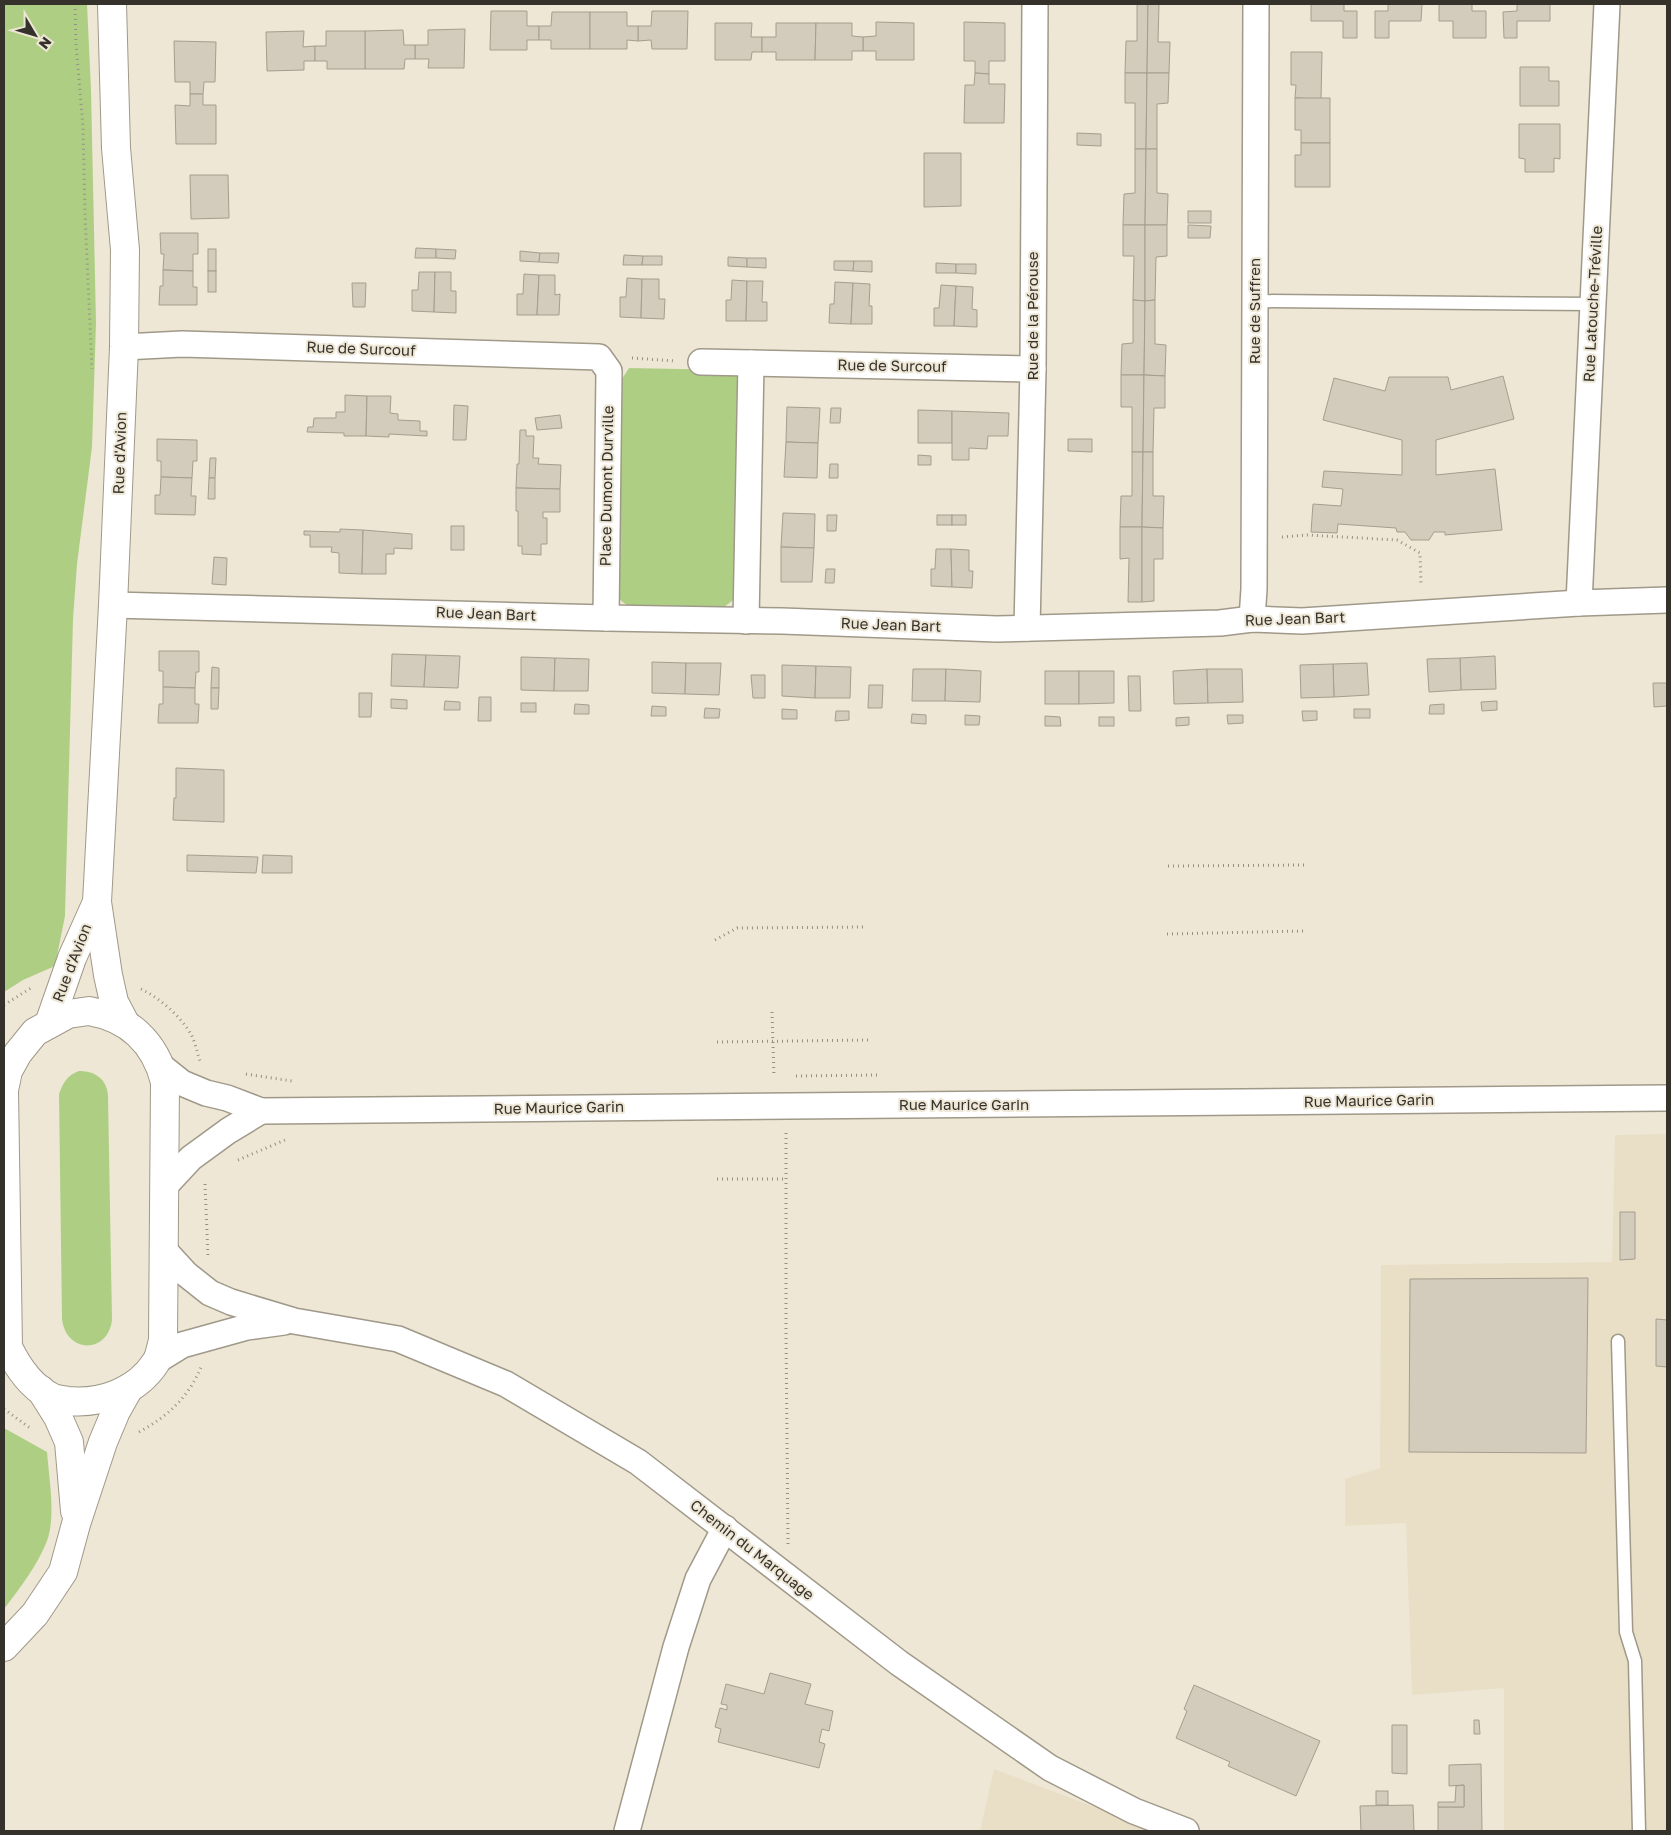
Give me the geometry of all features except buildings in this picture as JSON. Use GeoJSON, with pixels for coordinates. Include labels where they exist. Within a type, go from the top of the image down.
{"type":"FeatureCollection","features":[{"type":"Feature","properties":{"kind":"street","name":"Rue d'Avion"},"geometry":{"type":"LineString","coordinates":[[112,4],[116,148],[125,250],[124,347],[113,605],[97,902],[114,1002],[125,1023]]}},
{"type":"Feature","properties":{"kind":"street","name":"Rue de la Pérouse"},"geometry":{"type":"LineString","coordinates":[[1027,628],[1033,368],[1035,4]]}},
{"type":"Feature","properties":{"kind":"street","name":"Rue de Suffren"},"geometry":{"type":"LineString","coordinates":[[1252,619],[1256,301],[1256,4]]}},
{"type":"Feature","properties":{"kind":"street","name":"Rue Latouche-Tréville"},"geometry":{"type":"LineString","coordinates":[[1579,603],[1607,4]]}},
{"type":"Feature","properties":{"kind":"street","name":"Rue de Surcouf"},"geometry":{"type":"LineString","coordinates":[[124,347],[182,344],[598,357]]}},
{"type":"Feature","properties":{"kind":"street","name":"Place Dumont Durville"},"geometry":{"type":"LineString","coordinates":[[598,357],[609,371],[606,618]]}},
{"type":"Feature","properties":{"kind":"street","name":"Rue de Surcouf"},"geometry":{"type":"LineString","coordinates":[[701,362],[1033,368]]}},
{"type":"Feature","properties":{"kind":"street"},"geometry":{"type":"LineString","coordinates":[[746,621],[751,363]]}},
{"type":"Feature","properties":{"kind":"street","name":"Rue Jean Bart"},"geometry":{"type":"LineString","coordinates":[[113,605],[997,629],[1220,623],[1252,619],[1302,621],[1579,603],[1667,600]]}},
{"type":"Feature","properties":{"kind":"street","name":"Rue d'Avion"},"geometry":{"type":"LineString","coordinates":[[49,1024],[72,958],[97,902]]}},
{"type":"Feature","properties":{"kind":"street"},"geometry":{"type":"LineString","coordinates":[[4,1647],[35,1614],[62,1572],[103,1442],[116,1411],[129,1388],[156,1361],[163,1340],[165,1082],[162,1068],[152,1050],[137,1032],[125,1023],[104,1014],[89,1011],[68,1014],[35,1032],[6,1072],[4,1090],[8,1347],[10,1360],[41,1390],[55,1399],[88,1402],[106,1399],[129,1388]]}},
{"type":"Feature","properties":{"kind":"street","name":"Rue Maurice Garin"},"geometry":{"type":"LineString","coordinates":[[162,1068],[182,1084],[261,1111],[1667,1098]]}},
{"type":"Feature","properties":{"kind":"street"},"geometry":{"type":"LineString","coordinates":[[164,1187],[191,1158],[228,1131],[261,1111]]}},
{"type":"Feature","properties":{"kind":"street","name":"Chemin du Marquage"},"geometry":{"type":"LineString","coordinates":[[164,1250],[186,1274],[210,1293],[231,1302],[294,1321],[398,1339],[506,1384],[638,1462],[899,1663],[1050,1768],[1134,1811],[1186,1831]]}},
{"type":"Feature","properties":{"kind":"street","name":"Chemin du Marquage"},"geometry":{"type":"LineString","coordinates":[[156,1361],[182,1345],[247,1327],[294,1321]]}},
{"type":"Feature","properties":{"kind":"street"},"geometry":{"type":"LineString","coordinates":[[41,1390],[58,1417],[69,1442],[76,1524]]}},
{"type":"Feature","properties":{"kind":"street"},"geometry":{"type":"LineString","coordinates":[[627,1831],[678,1638],[698,1578],[725,1528]]}},
{"type":"Feature","properties":{"kind":"lane"},"geometry":{"type":"LineString","coordinates":[[1256,301],[1593,304]]}},
{"type":"Feature","properties":{"kind":"lane"},"geometry":{"type":"LineString","coordinates":[[1618,1341],[1626,1632],[1635,1660],[1639,1831]]}},
{"type":"Feature","properties":{"kind":"path"},"geometry":{"type":"LineString","coordinates":[[76,4],[76,44],[83,127],[92,371]]}},
{"type":"Feature","properties":{"kind":"path"},"geometry":{"type":"LineString","coordinates":[[598,357],[701,362]]}},
{"type":"Feature","properties":{"kind":"path"},"geometry":{"type":"LineString","coordinates":[[1254,538],[1307,536],[1397,540],[1420,553],[1422,613]]}},
{"type":"Feature","properties":{"kind":"path"},"geometry":{"type":"LineString","coordinates":[[1168,866],[1305,866]]}},
{"type":"Feature","properties":{"kind":"path"},"geometry":{"type":"LineString","coordinates":[[715,940],[737,928],[867,927]]}},
{"type":"Feature","properties":{"kind":"path"},"geometry":{"type":"LineString","coordinates":[[1166,934],[1304,931]]}},
{"type":"Feature","properties":{"kind":"path"},"geometry":{"type":"LineString","coordinates":[[139,988],[155,996],[176,1014],[192,1035],[202,1066],[206,1092]]}},
{"type":"Feature","properties":{"kind":"path"},"geometry":{"type":"LineString","coordinates":[[772,1012],[774,1077]]}},
{"type":"Feature","properties":{"kind":"path"},"geometry":{"type":"LineString","coordinates":[[717,1042],[869,1040]]}},
{"type":"Feature","properties":{"kind":"path"},"geometry":{"type":"LineString","coordinates":[[778,1570],[788,1548],[786,1343],[788,1106]]}},
{"type":"Feature","properties":{"kind":"path"},"geometry":{"type":"LineString","coordinates":[[717,1179],[787,1179]]}},
{"type":"Feature","properties":{"kind":"shaded area"},"geometry":{"type":"Polygon","coordinates":[[[1667,1134],[1667,1831],[1504,1831],[1504,1688],[1412,1695],[1406,1523],[1345,1526],[1345,1479],[1380,1468],[1381,1265],[1612,1262],[1615,1135],[1667,1134]]]}},
{"type":"Feature","properties":{"kind":"shaded area"},"geometry":{"type":"Polygon","coordinates":[[[994,1769],[1158,1831],[980,1831],[994,1769]]]}},
{"type":"Feature","properties":{"kind":"green space"},"geometry":{"type":"Polygon","coordinates":[[[4,4],[87,4],[91,90],[96,323],[92,447],[77,564],[73,619],[65,916],[55,966],[23,980],[4,992],[4,4]]]}},
{"type":"Feature","properties":{"kind":"green space"},"geometry":{"type":"Polygon","coordinates":[[[629,368],[732,370],[744,382],[738,596],[723,608],[628,606],[615,596],[620,382],[629,368]]]}},
{"type":"Feature","properties":{"kind":"green space"},"geometry":{"type":"Polygon","coordinates":[[[79,1071],[95,1074],[99,1077],[105,1085],[108,1096],[112,1320],[109,1331],[103,1339],[95,1344],[87,1345],[79,1344],[71,1339],[65,1330],[62,1319],[59,1094],[66,1080],[79,1071]]]}},
{"type":"Feature","properties":{"kind":"green space"},"geometry":{"type":"Polygon","coordinates":[[[4,1428],[47,1452],[51,1520],[50,1531],[43,1550],[28,1576],[4,1609],[4,1428]]]}}]}
